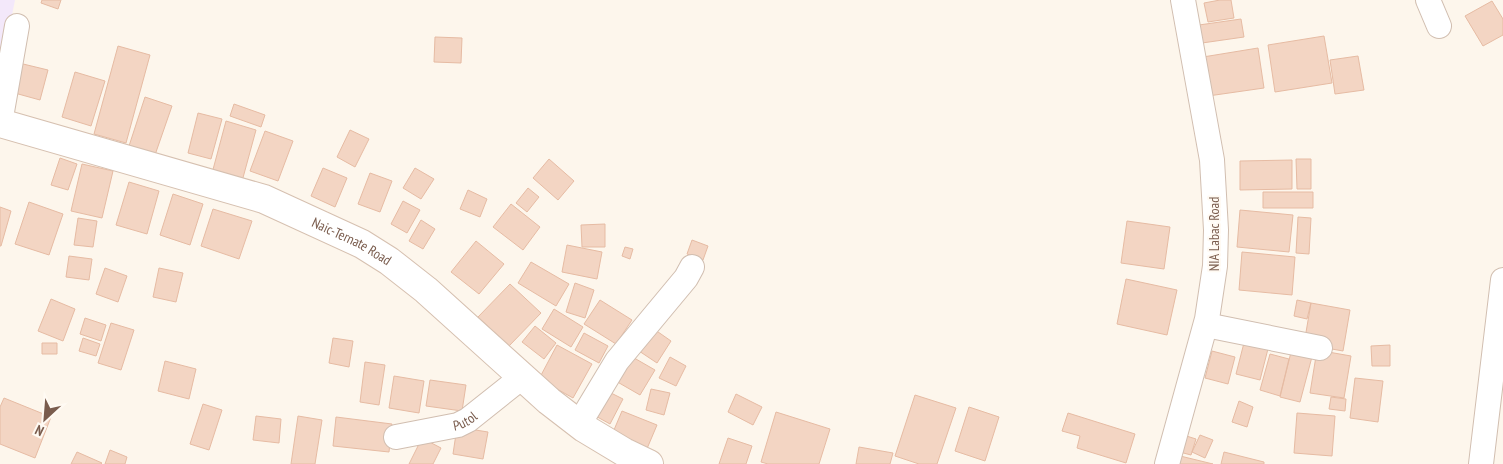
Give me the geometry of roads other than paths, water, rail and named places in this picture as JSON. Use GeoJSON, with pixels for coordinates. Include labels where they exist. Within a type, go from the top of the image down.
{"type":"FeatureCollection","features":[{"type":"Feature","properties":{"kind":"main road","name":"Naic-Ternate Road"},"geometry":{"type":"LineString","coordinates":[[0,123],[264,199],[362,244],[389,261],[426,290],[536,392],[620,458],[649,464]]}},
{"type":"Feature","properties":{"kind":"street","name":"NIA Labac Road"},"geometry":{"type":"LineString","coordinates":[[1167,464],[1206,325],[1212,298],[1215,266],[1216,230],[1212,160],[1183,0]]}},
{"type":"Feature","properties":{"kind":"street"},"geometry":{"type":"LineString","coordinates":[[1428,0],[1440,26]]}},
{"type":"Feature","properties":{"kind":"street"},"geometry":{"type":"LineString","coordinates":[[0,123],[17,26]]}},
{"type":"Feature","properties":{"kind":"street"},"geometry":{"type":"LineString","coordinates":[[578,424],[617,361],[686,278],[692,267]]}},
{"type":"Feature","properties":{"kind":"street"},"geometry":{"type":"LineString","coordinates":[[1481,464],[1503,280]]}},
{"type":"Feature","properties":{"kind":"street"},"geometry":{"type":"LineString","coordinates":[[1206,325],[1320,348]]}},
{"type":"Feature","properties":{"kind":"street","name":"Putol"},"geometry":{"type":"LineString","coordinates":[[396,437],[458,425],[522,377]]}}]}
